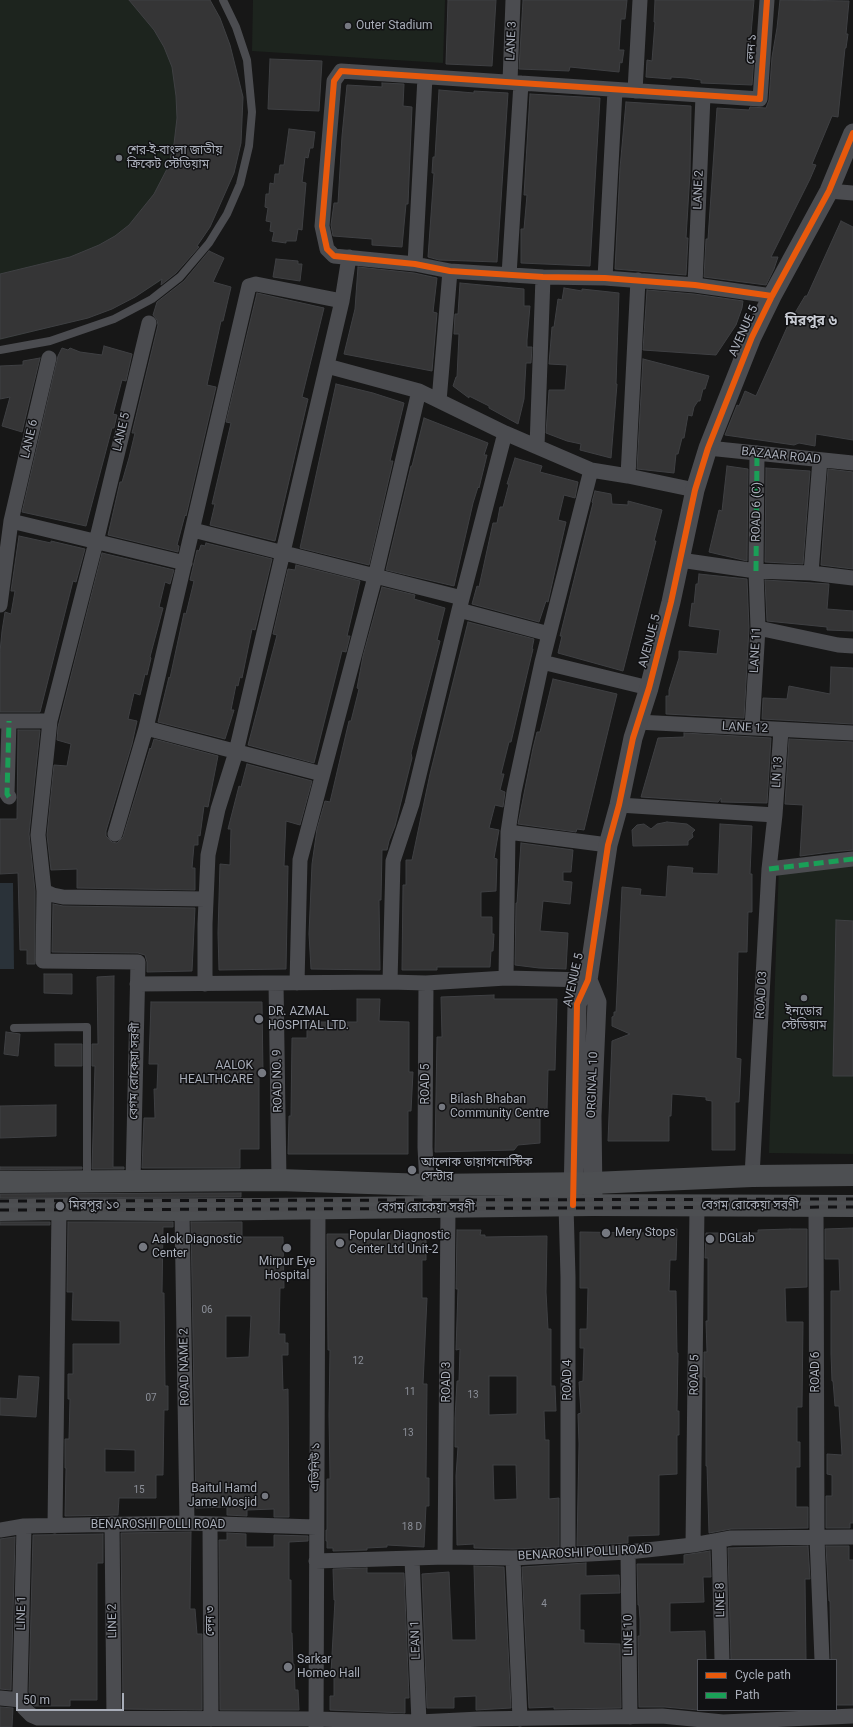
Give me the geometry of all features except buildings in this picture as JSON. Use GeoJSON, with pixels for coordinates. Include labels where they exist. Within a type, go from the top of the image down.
{"type":"FeatureCollection","features":[{"type":"Feature","properties":{"kind":"main road","name":"বেগম রোকেয়া সরণী"},"geometry":{"type":"LineString","coordinates":[[0,1182],[279,1180],[427,1185],[586,1178],[853,1175]]}},
{"type":"Feature","properties":{"kind":"main road","name":"বেগম রোকেয়া সরণী"},"geometry":{"type":"LineString","coordinates":[[0,1210],[448,1208],[577,1205],[853,1206]]}},
{"type":"Feature","properties":{"kind":"street","name":"LANE 3"},"geometry":{"type":"LineString","coordinates":[[509,275],[516,83],[513,0]]}},
{"type":"Feature","properties":{"kind":"street"},"geometry":{"type":"LineString","coordinates":[[635,91],[640,0]]}},
{"type":"Feature","properties":{"kind":"street","name":"লেন ১"},"geometry":{"type":"LineString","coordinates":[[703,96],[760,99],[767,0]]}},
{"type":"Feature","properties":{"kind":"street"},"geometry":{"type":"LineString","coordinates":[[703,96],[341,71],[334,81],[322,226],[327,249],[334,256],[415,264],[450,271],[543,277],[638,280],[695,285],[772,296]]}},
{"type":"Feature","properties":{"kind":"street"},"geometry":{"type":"LineString","coordinates":[[415,264],[425,77]]}},
{"type":"Feature","properties":{"kind":"street"},"geometry":{"type":"LineString","coordinates":[[604,278],[615,90]]}},
{"type":"Feature","properties":{"kind":"street","name":"LANE 2"},"geometry":{"type":"LineString","coordinates":[[695,285],[703,96]]}},
{"type":"Feature","properties":{"kind":"street","name":"AVENUE 5"},"geometry":{"type":"LineString","coordinates":[[586,1178],[577,1004],[588,980],[608,845],[638,722],[649,688],[671,602],[695,490],[708,448],[752,337],[772,296],[829,191],[853,132]]}},
{"type":"Feature","properties":{"kind":"street"},"geometry":{"type":"LineString","coordinates":[[829,191],[853,193]]}},
{"type":"Feature","properties":{"kind":"street"},"geometry":{"type":"LineString","coordinates":[[205,984],[208,855],[218,809],[236,752],[342,301],[349,257]]}},
{"type":"Feature","properties":{"kind":"street"},"geometry":{"type":"LineString","coordinates":[[439,401],[450,271]]}},
{"type":"Feature","properties":{"kind":"street"},"geometry":{"type":"LineString","coordinates":[[536,447],[543,277]]}},
{"type":"Feature","properties":{"kind":"street"},"geometry":{"type":"LineString","coordinates":[[628,476],[638,280]]}},
{"type":"Feature","properties":{"kind":"street"},"geometry":{"type":"LineString","coordinates":[[115,834],[146,728],[250,286],[256,284],[342,301]]}},
{"type":"Feature","properties":{"kind":"street","name":"LANE 5"},"geometry":{"type":"LineString","coordinates":[[44,891],[38,835],[50,722],[96,542],[149,323]]}},
{"type":"Feature","properties":{"kind":"street","name":"LANE 6"},"geometry":{"type":"LineString","coordinates":[[0,605],[11,521],[49,358]]}},
{"type":"Feature","properties":{"kind":"street"},"geometry":{"type":"LineString","coordinates":[[327,366],[420,391],[536,447],[591,470],[695,490]]}},
{"type":"Feature","properties":{"kind":"street"},"geometry":{"type":"LineString","coordinates":[[297,983],[300,860],[375,577],[420,391]]}},
{"type":"Feature","properties":{"kind":"street"},"geometry":{"type":"LineString","coordinates":[[390,982],[393,861],[412,804],[461,604],[506,433]]}},
{"type":"Feature","properties":{"kind":"street","name":"BAZAAR ROAD"},"geometry":{"type":"LineString","coordinates":[[708,448],[853,463]]}},
{"type":"Feature","properties":{"kind":"street","name":"ROAD 6 (C)"},"geometry":{"type":"LineString","coordinates":[[756,571],[758,453]]}},
{"type":"Feature","properties":{"kind":"street"},"geometry":{"type":"LineString","coordinates":[[811,573],[820,460]]}},
{"type":"Feature","properties":{"kind":"street"},"geometry":{"type":"LineString","coordinates":[[506,978],[508,832],[514,792],[542,662],[591,470]]}},
{"type":"Feature","properties":{"kind":"street"},"geometry":{"type":"LineString","coordinates":[[11,521],[185,563]]}},
{"type":"Feature","properties":{"kind":"street"},"geometry":{"type":"LineString","coordinates":[[192,530],[283,552],[375,577],[549,634]]}},
{"type":"Feature","properties":{"kind":"street"},"geometry":{"type":"LineString","coordinates":[[680,560],[756,571],[811,573],[853,578]]}},
{"type":"Feature","properties":{"kind":"street","name":"LANE 11"},"geometry":{"type":"LineString","coordinates":[[752,728],[758,628],[756,571]]}},
{"type":"Feature","properties":{"kind":"street"},"geometry":{"type":"LineString","coordinates":[[758,628],[838,645],[853,646]]}},
{"type":"Feature","properties":{"kind":"street"},"geometry":{"type":"LineString","coordinates":[[542,662],[649,688]]}},
{"type":"Feature","properties":{"kind":"street"},"geometry":{"type":"LineString","coordinates":[[9,797],[7,794],[5,721],[50,722]]}},
{"type":"Feature","properties":{"kind":"street","name":"LANE 12"},"geometry":{"type":"LineString","coordinates":[[638,722],[853,733]]}},
{"type":"Feature","properties":{"kind":"street"},"geometry":{"type":"LineString","coordinates":[[146,728],[322,774]]}},
{"type":"Feature","properties":{"kind":"street","name":"LN 13"},"geometry":{"type":"LineString","coordinates":[[775,815],[781,730]]}},
{"type":"Feature","properties":{"kind":"street"},"geometry":{"type":"LineString","coordinates":[[618,805],[775,815]]}},
{"type":"Feature","properties":{"kind":"street","name":"ROAD 03"},"geometry":{"type":"LineString","coordinates":[[752,1176],[769,869],[775,815]]}},
{"type":"Feature","properties":{"kind":"street"},"geometry":{"type":"LineString","coordinates":[[508,832],[608,845]]}},
{"type":"Feature","properties":{"kind":"street"},"geometry":{"type":"LineString","coordinates":[[769,869],[853,859]]}},
{"type":"Feature","properties":{"kind":"street"},"geometry":{"type":"LineString","coordinates":[[44,891],[63,897],[206,898]]}},
{"type":"Feature","properties":{"kind":"street","name":"বেগম রোকেয়া সরণী"},"geometry":{"type":"LineString","coordinates":[[44,891],[43,961],[138,962],[133,1182]]}},
{"type":"Feature","properties":{"kind":"street"},"geometry":{"type":"LineString","coordinates":[[137,984],[390,982],[426,984],[506,978],[588,980]]}},
{"type":"Feature","properties":{"kind":"street","name":"AVENUE 5"},"geometry":{"type":"LineString","coordinates":[[588,980],[597,1002]]}},
{"type":"Feature","properties":{"kind":"street","name":"ROAD NO. 9"},"geometry":{"type":"LineString","coordinates":[[276,983],[279,1180]]}},
{"type":"Feature","properties":{"kind":"street","name":"ROAD 5"},"geometry":{"type":"LineString","coordinates":[[426,984],[427,1185]]}},
{"type":"Feature","properties":{"kind":"street","name":"ORGINAL 10"},"geometry":{"type":"LineString","coordinates":[[586,1178],[592,1116],[597,1002]]}},
{"type":"Feature","properties":{"kind":"street"},"geometry":{"type":"LineString","coordinates":[[577,1205],[586,1178]]}},
{"type":"Feature","properties":{"kind":"street","name":"ROAD 4"},"geometry":{"type":"LineString","coordinates":[[568,1554],[568,1277],[577,1205]]}},
{"type":"Feature","properties":{"kind":"street","name":"ROAD 5"},"geometry":{"type":"LineString","coordinates":[[693,1545],[697,1206]]}},
{"type":"Feature","properties":{"kind":"street","name":"ROAD 6"},"geometry":{"type":"LineString","coordinates":[[816,1206],[817,1538]]}},
{"type":"Feature","properties":{"kind":"street","name":"এভিনিউ ১"},"geometry":{"type":"LineString","coordinates":[[316,1723],[318,1208]]}},
{"type":"Feature","properties":{"kind":"street","name":"ROAD 3"},"geometry":{"type":"LineString","coordinates":[[445,1557],[448,1208]]}},
{"type":"Feature","properties":{"kind":"street"},"geometry":{"type":"LineString","coordinates":[[55,1526],[59,1209]]}},
{"type":"Feature","properties":{"kind":"street","name":"ROAD NAME 2"},"geometry":{"type":"LineString","coordinates":[[182,1210],[187,1523]]}},
{"type":"Feature","properties":{"kind":"street","name":"BENAROSHI POLLI ROAD"},"geometry":{"type":"LineString","coordinates":[[0,1530],[24,1526],[187,1523],[316,1527]]}},
{"type":"Feature","properties":{"kind":"street","name":"LINE 2"},"geometry":{"type":"LineString","coordinates":[[112,1524],[114,1718]]}},
{"type":"Feature","properties":{"kind":"street","name":"লেন ৩"},"geometry":{"type":"LineString","coordinates":[[210,1524],[211,1719]]}},
{"type":"Feature","properties":{"kind":"street","name":"LINE 1"},"geometry":{"type":"LineString","coordinates":[[21,1700],[24,1526]]}},
{"type":"Feature","properties":{"kind":"street","name":"BENAROSHI POLLI ROAD"},"geometry":{"type":"LineString","coordinates":[[316,1561],[445,1557],[513,1558],[628,1552],[693,1545],[731,1538],[853,1537]]}},
{"type":"Feature","properties":{"kind":"street"},"geometry":{"type":"LineString","coordinates":[[817,1538],[822,1659]]}},
{"type":"Feature","properties":{"kind":"street","name":"LINE 8"},"geometry":{"type":"LineString","coordinates":[[719,1540],[722,1659]]}},
{"type":"Feature","properties":{"kind":"street","name":"LINE 10"},"geometry":{"type":"LineString","coordinates":[[628,1552],[630,1717]]}},
{"type":"Feature","properties":{"kind":"street"},"geometry":{"type":"LineString","coordinates":[[513,1558],[520,1719]]}},
{"type":"Feature","properties":{"kind":"street","name":"LEAN 1"},"geometry":{"type":"LineString","coordinates":[[412,1559],[419,1722]]}},
{"type":"Feature","properties":{"kind":"street"},"geometry":{"type":"LineString","coordinates":[[0,1698],[21,1700],[24,1708],[31,1715],[51,1723],[114,1718],[148,1723],[211,1719],[247,1723],[480,1723],[520,1719],[568,1723],[630,1717],[662,1721],[723,1716],[745,1724],[771,1723],[824,1714],[853,1716]]}},
{"type":"Feature","properties":{"kind":"lane"},"geometry":{"type":"LineString","coordinates":[[0,350],[50,341],[114,319],[152,299],[180,278],[209,243],[227,214],[240,184],[249,146],[252,112],[247,60],[236,27],[223,0]]}},
{"type":"Feature","properties":{"kind":"lane"},"geometry":{"type":"LineString","coordinates":[[14,1028],[87,1027],[87,1181]]}},
{"type":"Feature","properties":{"kind":"shaded area","name":"শের-ই-বাংলা জাতীয় ক্রিকেট স্টেডিয়াম"},"geometry":{"type":"Polygon","coordinates":[[[0,0],[210,0],[220,18],[230,45],[243,97],[241,143],[234,173],[210,227],[198,245],[182,262],[159,282],[112,309],[88,318],[0,340],[0,0]]]}},
{"type":"Feature","properties":{"kind":"shaded area","name":"Outer Stadium"},"geometry":{"type":"Polygon","coordinates":[[[253,0],[445,0],[443,63],[252,51],[253,0]]]}},
{"type":"Feature","properties":{"kind":"shaded area","name":"ইনডোর স্টেডিয়াম"},"geometry":{"type":"Polygon","coordinates":[[[779,863],[853,864],[853,921],[836,921],[833,1075],[853,1076],[853,1154],[769,1153],[779,863]]]}},
{"type":"Feature","properties":{"kind":"shaded area"},"geometry":{"type":"Polygon","coordinates":[[[0,883],[13,883],[14,969],[0,969],[0,883]]]}},
{"type":"Feature","properties":{"kind":"railway"},"geometry":{"type":"LineString","coordinates":[[0,1201],[853,1199]]}},
{"type":"Feature","properties":{"kind":"railway"},"geometry":{"type":"LineString","coordinates":[[0,1210],[853,1207]]}},
{"type":"Feature","properties":{"kind":"marked path"},"geometry":{"type":"LineString","coordinates":[[756,571],[757,453]]}},
{"type":"Feature","properties":{"kind":"marked path"},"geometry":{"type":"LineString","coordinates":[[9,721],[7,794],[9,797]]}},
{"type":"Feature","properties":{"kind":"marked path"},"geometry":{"type":"LineString","coordinates":[[769,869],[853,859]]}},
{"type":"Feature","properties":{"kind":"cycle path"},"geometry":{"type":"LineString","coordinates":[[767,0],[760,99],[341,71],[334,81],[322,226],[327,249],[334,256],[415,264],[450,271],[543,277],[605,278],[695,285],[772,296]]}},
{"type":"Feature","properties":{"kind":"cycle path"},"geometry":{"type":"LineString","coordinates":[[573,1205],[577,1004],[588,980],[608,845],[619,805],[633,738],[649,688],[671,602],[695,490],[708,448],[752,337],[772,296],[829,191],[853,133]]}},
{"type":"Feature","properties":{"kind":"place","name":"Outer Stadium"},"geometry":{"type":"Point","coordinates":[348,26]}},
{"type":"Feature","properties":{"kind":"place","name":"শের-ই-বাংলা জাতীয় ক্রিকেট স্টেডিয়াম"},"geometry":{"type":"Point","coordinates":[119,158]}},
{"type":"Feature","properties":{"kind":"place","name":"ইনডোর স্টেডিয়াম"},"geometry":{"type":"Point","coordinates":[804,998]}},
{"type":"Feature","properties":{"kind":"place","name":"DR. AZMAL HOSPITAL LTD."},"geometry":{"type":"Point","coordinates":[259,1019]}},
{"type":"Feature","properties":{"kind":"place","name":"AALOK HEALTHCARE"},"geometry":{"type":"Point","coordinates":[262,1073]}},
{"type":"Feature","properties":{"kind":"place","name":"Bilash Bhaban Community Centre"},"geometry":{"type":"Point","coordinates":[442,1107]}},
{"type":"Feature","properties":{"kind":"place","name":"আলোক ডায়াগনোস্টিক সেন্টার"},"geometry":{"type":"Point","coordinates":[412,1170]}},
{"type":"Feature","properties":{"kind":"place","name":"মিরপুর ১০"},"geometry":{"type":"Point","coordinates":[60,1206]}},
{"type":"Feature","properties":{"kind":"place","name":"Mery Stops"},"geometry":{"type":"Point","coordinates":[606,1233]}},
{"type":"Feature","properties":{"kind":"place","name":"DGLab"},"geometry":{"type":"Point","coordinates":[710,1239]}},
{"type":"Feature","properties":{"kind":"place","name":"Popular Diagnostic Center Ltd Unit-2"},"geometry":{"type":"Point","coordinates":[340,1243]}},
{"type":"Feature","properties":{"kind":"place","name":"Aalok Diagnostic Center"},"geometry":{"type":"Point","coordinates":[143,1247]}},
{"type":"Feature","properties":{"kind":"place","name":"Mirpur Eye Hospital"},"geometry":{"type":"Point","coordinates":[287,1248]}},
{"type":"Feature","properties":{"kind":"place","name":"Baitul Hamd Jame Mosjid"},"geometry":{"type":"Point","coordinates":[265,1496]}},
{"type":"Feature","properties":{"kind":"place","name":"Sarkar Homeo Hall"},"geometry":{"type":"Point","coordinates":[288,1667]}},
{"type":"Feature","properties":{"kind":"district","name":"মিরপুর ৬"},"geometry":{"type":"Point","coordinates":[811,321]}}]}
